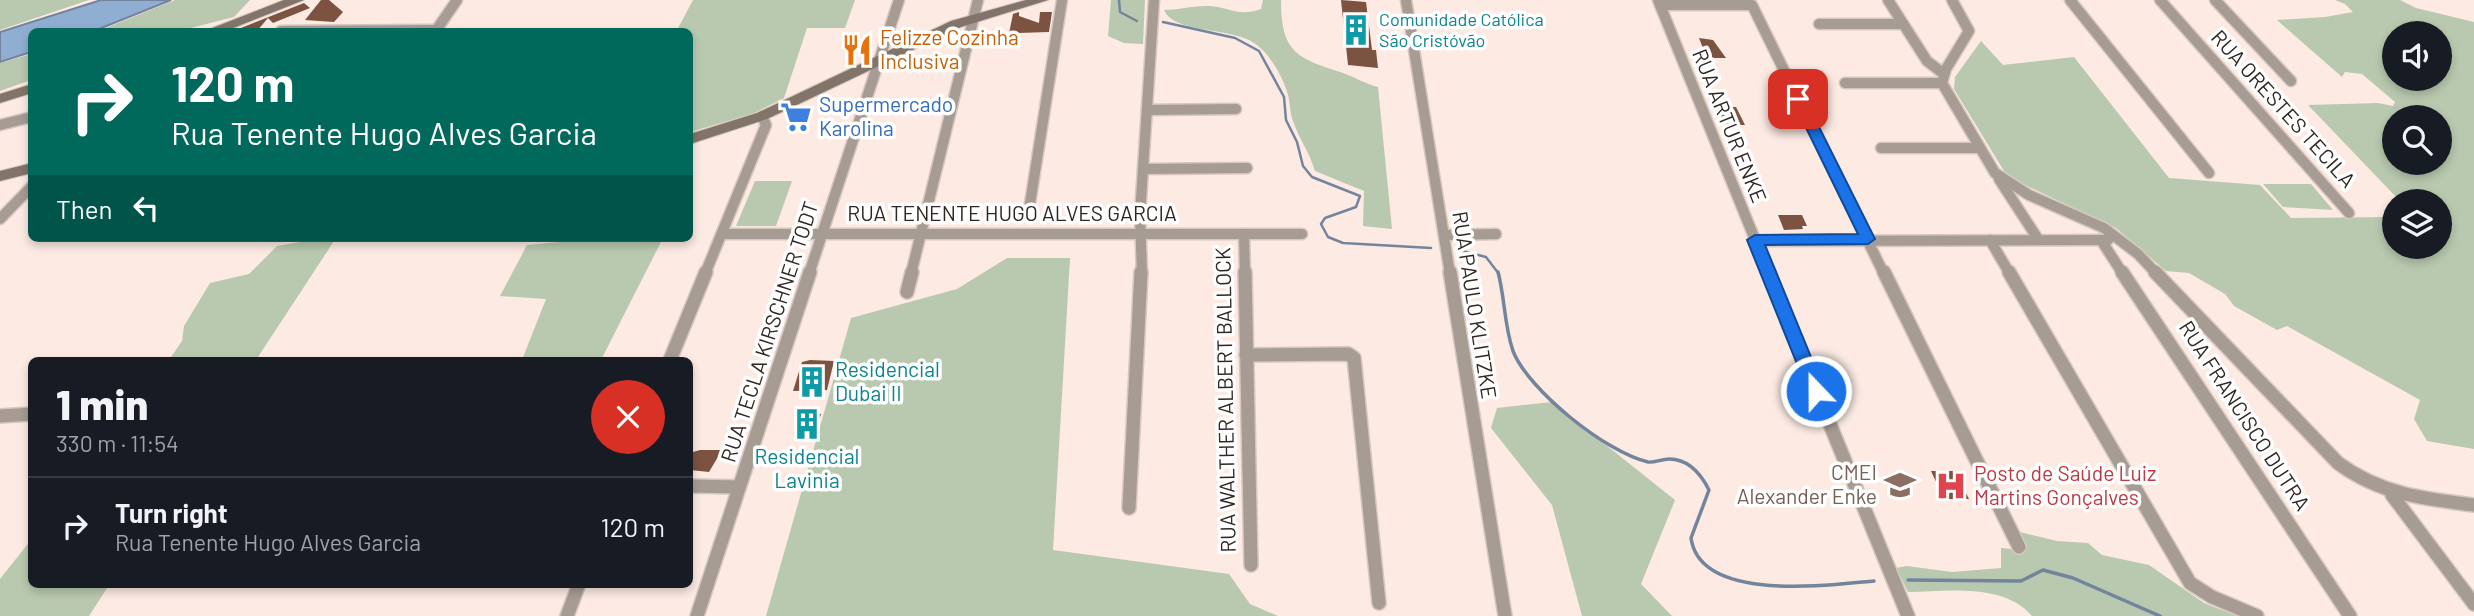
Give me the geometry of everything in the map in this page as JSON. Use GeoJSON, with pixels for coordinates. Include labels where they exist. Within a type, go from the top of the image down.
{"type":"FeatureCollection","features":[{"type":"Feature","properties":{"kind":"main road"},"geometry":{"type":"LineString","coordinates":[[220,28],[297,0]]}},
{"type":"Feature","properties":{"kind":"main road"},"geometry":{"type":"LineString","coordinates":[[693,138],[762,116],[880,59],[974,18],[1041,0]]}},
{"type":"Feature","properties":{"kind":"main road"},"geometry":{"type":"LineString","coordinates":[[0,99],[28,90]]}},
{"type":"Feature","properties":{"kind":"main road"},"geometry":{"type":"LineString","coordinates":[[0,176],[28,169]]}},
{"type":"Feature","properties":{"kind":"street"},"geometry":{"type":"LineString","coordinates":[[437,28],[457,0]]}},
{"type":"Feature","properties":{"kind":"street","name":"RUA TECLA KIRSCHNER TODT"},"geometry":{"type":"LineString","coordinates":[[697,616],[899,0]]}},
{"type":"Feature","properties":{"kind":"street"},"geometry":{"type":"LineString","coordinates":[[907,292],[978,0]]}},
{"type":"Feature","properties":{"kind":"street"},"geometry":{"type":"LineString","coordinates":[[1029,210],[1062,0]]}},
{"type":"Feature","properties":{"kind":"street"},"geometry":{"type":"LineString","coordinates":[[1129,508],[1142,292],[1143,169],[1154,0]]}},
{"type":"Feature","properties":{"kind":"street","name":"RUA PAULO KLITZKE"},"geometry":{"type":"LineString","coordinates":[[1406,0],[1505,616]]}},
{"type":"Feature","properties":{"kind":"street"},"geometry":{"type":"LineString","coordinates":[[1888,0],[1927,61],[1943,79],[1979,148],[2038,239]]}},
{"type":"Feature","properties":{"kind":"street"},"geometry":{"type":"LineString","coordinates":[[1943,79],[1969,31],[1952,0]]}},
{"type":"Feature","properties":{"kind":"street"},"geometry":{"type":"LineString","coordinates":[[2070,0],[2210,173]]}},
{"type":"Feature","properties":{"kind":"street","name":"RUA ORESTES TECILA"},"geometry":{"type":"LineString","coordinates":[[2160,0],[2349,213]]}},
{"type":"Feature","properties":{"kind":"street"},"geometry":{"type":"LineString","coordinates":[[2215,0],[2291,81]]}},
{"type":"Feature","properties":{"kind":"street"},"geometry":{"type":"LineString","coordinates":[[1659,2],[1752,5],[2019,547]]}},
{"type":"Feature","properties":{"kind":"street","name":"RUA ARTUR ENKE"},"geometry":{"type":"LineString","coordinates":[[1659,2],[1908,616]]}},
{"type":"Feature","properties":{"kind":"street"},"geometry":{"type":"LineString","coordinates":[[1819,24],[1903,24]]}},
{"type":"Feature","properties":{"kind":"street"},"geometry":{"type":"LineString","coordinates":[[1845,83],[1943,79]]}},
{"type":"Feature","properties":{"kind":"street"},"geometry":{"type":"LineString","coordinates":[[1146,110],[1236,109]]}},
{"type":"Feature","properties":{"kind":"street"},"geometry":{"type":"LineString","coordinates":[[671,357],[766,125],[762,116]]}},
{"type":"Feature","properties":{"kind":"street"},"geometry":{"type":"LineString","coordinates":[[0,125],[28,118]]}},
{"type":"Feature","properties":{"kind":"street"},"geometry":{"type":"LineString","coordinates":[[1881,148],[1979,148]]}},
{"type":"Feature","properties":{"kind":"street"},"geometry":{"type":"LineString","coordinates":[[1143,169],[1247,168]]}},
{"type":"Feature","properties":{"kind":"street"},"geometry":{"type":"LineString","coordinates":[[1995,173],[2029,195],[2098,225],[2121,240],[2157,272],[2336,463],[2369,486],[2392,495],[2474,505]]}},
{"type":"Feature","properties":{"kind":"street"},"geometry":{"type":"LineString","coordinates":[[0,219],[28,190]]}},
{"type":"Feature","properties":{"kind":"street","name":"RUA TENENTE HUGO ALVES GARCIA"},"geometry":{"type":"LineString","coordinates":[[722,234],[1303,234]]}},
{"type":"Feature","properties":{"kind":"street","name":"RUA WALTHER ALBERT BALLOCK"},"geometry":{"type":"LineString","coordinates":[[1244,234],[1251,565]]}},
{"type":"Feature","properties":{"kind":"street"},"geometry":{"type":"LineString","coordinates":[[1444,235],[1496,234]]}},
{"type":"Feature","properties":{"kind":"street"},"geometry":{"type":"LineString","coordinates":[[1755,240],[2121,240]]}},
{"type":"Feature","properties":{"kind":"street"},"geometry":{"type":"LineString","coordinates":[[1990,240],[2190,583],[2212,597],[2257,616]]}},
{"type":"Feature","properties":{"kind":"street","name":"RUA FRANCISCO DUTRA"},"geometry":{"type":"LineString","coordinates":[[2102,240],[2350,616]]}},
{"type":"Feature","properties":{"kind":"street"},"geometry":{"type":"LineString","coordinates":[[1247,355],[1348,354],[1354,358],[1379,603]]}},
{"type":"Feature","properties":{"kind":"street"},"geometry":{"type":"LineString","coordinates":[[0,416],[28,414]]}},
{"type":"Feature","properties":{"kind":"street"},"geometry":{"type":"LineString","coordinates":[[693,486],[739,487]]}},
{"type":"Feature","properties":{"kind":"street"},"geometry":{"type":"LineString","coordinates":[[2392,495],[2474,604]]}},
{"type":"Feature","properties":{"kind":"street"},"geometry":{"type":"LineString","coordinates":[[566,616],[577,588]]}},
{"type":"Feature","properties":{"kind":"green space"},"geometry":{"type":"Polygon","coordinates":[[[0,0],[89,0],[0,30],[0,0]]]}},
{"type":"Feature","properties":{"kind":"green space"},"geometry":{"type":"Polygon","coordinates":[[[175,0],[250,0],[234,17],[191,28],[106,28],[175,0]]]}},
{"type":"Feature","properties":{"kind":"green space"},"geometry":{"type":"Polygon","coordinates":[[[693,0],[855,0],[845,28],[807,28],[784,98],[752,114],[693,131],[693,28],[678,28],[693,0]]]}},
{"type":"Feature","properties":{"kind":"green space"},"geometry":{"type":"Polygon","coordinates":[[[1111,0],[1145,0],[1143,44],[1124,43],[1108,36],[1111,0]]]}},
{"type":"Feature","properties":{"kind":"green space"},"geometry":{"type":"Polygon","coordinates":[[[1263,0],[1281,0],[1284,32],[1295,51],[1314,63],[1378,87],[1392,229],[1363,226],[1364,191],[1315,171],[1293,121],[1283,81],[1272,61],[1257,45],[1234,35],[1180,23],[1170,18],[1164,10],[1213,6],[1245,12],[1261,9],[1263,0]]]}},
{"type":"Feature","properties":{"kind":"green space"},"geometry":{"type":"Polygon","coordinates":[[[2335,0],[2400,0],[2416,8],[2474,22],[2474,449],[2427,441],[2414,419],[2420,400],[2287,326],[2277,330],[2234,306],[2225,294],[2189,273],[2166,271],[2116,228],[2021,183],[2004,171],[1954,89],[1955,77],[1981,41],[2003,65],[2074,57],[2169,178],[2260,185],[2291,218],[2382,217],[2382,259],[2452,259],[2452,189],[2388,189],[2308,105],[2378,103],[2388,105],[2382,105],[2382,175],[2452,175],[2452,105],[2394,105],[2395,102],[2382,91],[2452,91],[2452,21],[2382,21],[2382,91],[2362,74],[2345,72],[2342,77],[2277,20],[2353,12],[2345,4],[2335,0]]]}},
{"type":"Feature","properties":{"kind":"green space"},"geometry":{"type":"Polygon","coordinates":[[[28,55],[28,81],[0,91],[0,63],[28,55]]]}},
{"type":"Feature","properties":{"kind":"green space"},"geometry":{"type":"Polygon","coordinates":[[[755,181],[792,181],[776,226],[736,226],[755,181]]]}},
{"type":"Feature","properties":{"kind":"green space"},"geometry":{"type":"Polygon","coordinates":[[[2263,184],[2311,184],[2333,210],[2283,207],[2263,184]]]}},
{"type":"Feature","properties":{"kind":"green space"},"geometry":{"type":"Polygon","coordinates":[[[300,242],[333,242],[258,357],[171,357],[182,341],[184,326],[210,283],[249,274],[277,246],[300,242]]]}},
{"type":"Feature","properties":{"kind":"green space"},"geometry":{"type":"Polygon","coordinates":[[[560,242],[661,242],[603,357],[523,357],[546,299],[500,296],[527,245],[560,242]]]}},
{"type":"Feature","properties":{"kind":"green space"},"geometry":{"type":"Polygon","coordinates":[[[1007,258],[1070,258],[1053,550],[1229,574],[1250,604],[1278,616],[766,616],[851,318],[957,289],[1007,258]]]}},
{"type":"Feature","properties":{"kind":"green space"},"geometry":{"type":"Polygon","coordinates":[[[1552,402],[1675,500],[1641,584],[1672,616],[1582,616],[1552,505],[1491,428],[1497,408],[1552,402]]]}},
{"type":"Feature","properties":{"kind":"green space"},"geometry":{"type":"Polygon","coordinates":[[[2016,531],[2057,541],[2088,543],[2102,555],[2149,565],[2204,603],[2237,616],[2032,616],[2021,605],[1991,594],[1957,590],[1908,592],[1896,568],[1907,566],[1952,572],[2001,568],[2001,548],[2012,549],[2016,531]]]}},
{"type":"Feature","properties":{"kind":"green space"},"geometry":{"type":"Polygon","coordinates":[[[28,544],[28,588],[107,588],[89,616],[0,616],[0,579],[28,544]]]}},
{"type":"Feature","properties":{"kind":"water"},"geometry":{"type":"Polygon","coordinates":[[[101,0],[171,0],[101,28],[28,28],[28,53],[0,62],[0,32],[101,0]]]}},
{"type":"Feature","properties":{"kind":"building"},"geometry":{"type":"Polygon","coordinates":[[[321,0],[329,0],[343,12],[334,22],[305,20],[321,0]]]}},
{"type":"Feature","properties":{"kind":"building","name":"Comunidade Católica São Cristóvão"},"geometry":{"type":"Polygon","coordinates":[[[1341,0],[1366,2],[1372,50],[1376,50],[1378,68],[1348,65],[1341,0]]]}},
{"type":"Feature","properties":{"kind":"building"},"geometry":{"type":"Polygon","coordinates":[[[304,3],[310,8],[273,23],[268,18],[259,28],[241,28],[304,3]]]}},
{"type":"Feature","properties":{"kind":"building"},"geometry":{"type":"Polygon","coordinates":[[[1019,12],[1019,16],[1039,23],[1040,12],[1052,12],[1049,32],[1018,33],[1018,42],[1007,43],[1013,14],[1019,12]]]}},
{"type":"Feature","properties":{"kind":"building"},"geometry":{"type":"Polygon","coordinates":[[[1699,38],[1713,40],[1726,58],[1707,58],[1699,38]]]}},
{"type":"Feature","properties":{"kind":"building"},"geometry":{"type":"Polygon","coordinates":[[[1717,107],[1736,107],[1745,125],[1725,125],[1717,107]]]}},
{"type":"Feature","properties":{"kind":"building"},"geometry":{"type":"Polygon","coordinates":[[[1778,215],[1802,215],[1807,226],[1802,226],[1803,229],[1784,230],[1778,215]]]}},
{"type":"Feature","properties":{"kind":"building"},"geometry":{"type":"Polygon","coordinates":[[[834,361],[827,390],[793,391],[802,362],[834,361]]]}},
{"type":"Feature","properties":{"kind":"building","name":"Residencial Lavinia"},"geometry":{"type":"Polygon","coordinates":[[[821,414],[816,430],[796,430],[798,415],[821,414]]]}},
{"type":"Feature","properties":{"kind":"building"},"geometry":{"type":"Polygon","coordinates":[[[722,450],[709,472],[693,470],[693,452],[722,450]]]}},
{"type":"Feature","properties":{"kind":"building","name":"Posto de Saúde Luiz Martins Gonçalves"},"geometry":{"type":"Polygon","coordinates":[[[1931,471],[1955,471],[1969,499],[1944,499],[1931,471]]]}},
{"type":"Feature","properties":{"kind":"waterway"},"geometry":{"type":"LineString","coordinates":[[1119,0],[1120,12],[1137,21]]}},
{"type":"Feature","properties":{"kind":"waterway"},"geometry":{"type":"LineString","coordinates":[[1163,22],[1235,38],[1259,51],[1284,97],[1286,120],[1297,142],[1303,166],[1312,177],[1360,196],[1356,207],[1325,218],[1321,224],[1328,237],[1343,243],[1431,248]]}},
{"type":"Feature","properties":{"kind":"waterway"},"geometry":{"type":"LineString","coordinates":[[1459,250],[1486,257],[1498,273]]}},
{"type":"Feature","properties":{"kind":"waterway"},"geometry":{"type":"LineString","coordinates":[[1498,273],[1513,351],[1521,367],[1551,401],[1591,433],[1631,456],[1648,462],[1676,460],[1693,468],[1702,478],[1709,490],[1691,538],[1700,559],[1717,573],[1741,581],[1769,585],[1828,585],[1874,581]]}},
{"type":"Feature","properties":{"kind":"waterway"},"geometry":{"type":"LineString","coordinates":[[1908,580],[2021,581],[2043,570],[2073,578],[2160,616]]}},
{"type":"Feature","properties":{"kind":"place","name":"Comunidade Católica São Cristóvão"},"geometry":{"type":"Point","coordinates":[1356,30]}},
{"type":"Feature","properties":{"kind":"place","name":"Felizze Cozinha Inclusiva"},"geometry":{"type":"Point","coordinates":[857,50]}},
{"type":"Feature","properties":{"kind":"place","name":"Supermercado Karolina"},"geometry":{"type":"Point","coordinates":[796,117]}},
{"type":"Feature","properties":{"kind":"place","name":"Residencial Dubai II"},"geometry":{"type":"Point","coordinates":[812,382]}},
{"type":"Feature","properties":{"kind":"place","name":"Residencial Lavinia"},"geometry":{"type":"Point","coordinates":[807,424]}},
{"type":"Feature","properties":{"kind":"place","name":"CMEI Alexander Enke"},"geometry":{"type":"Point","coordinates":[1900,485]}},
{"type":"Feature","properties":{"kind":"place","name":"Posto de Saúde Luiz Martins Gonçalves"},"geometry":{"type":"Point","coordinates":[1951,486]}},
{"type":"Feature","properties":{"kind":"route"},"geometry":{"type":"LineString","coordinates":[[1798,99],[1868,239],[1755,240],[1816,391]]}}]}
